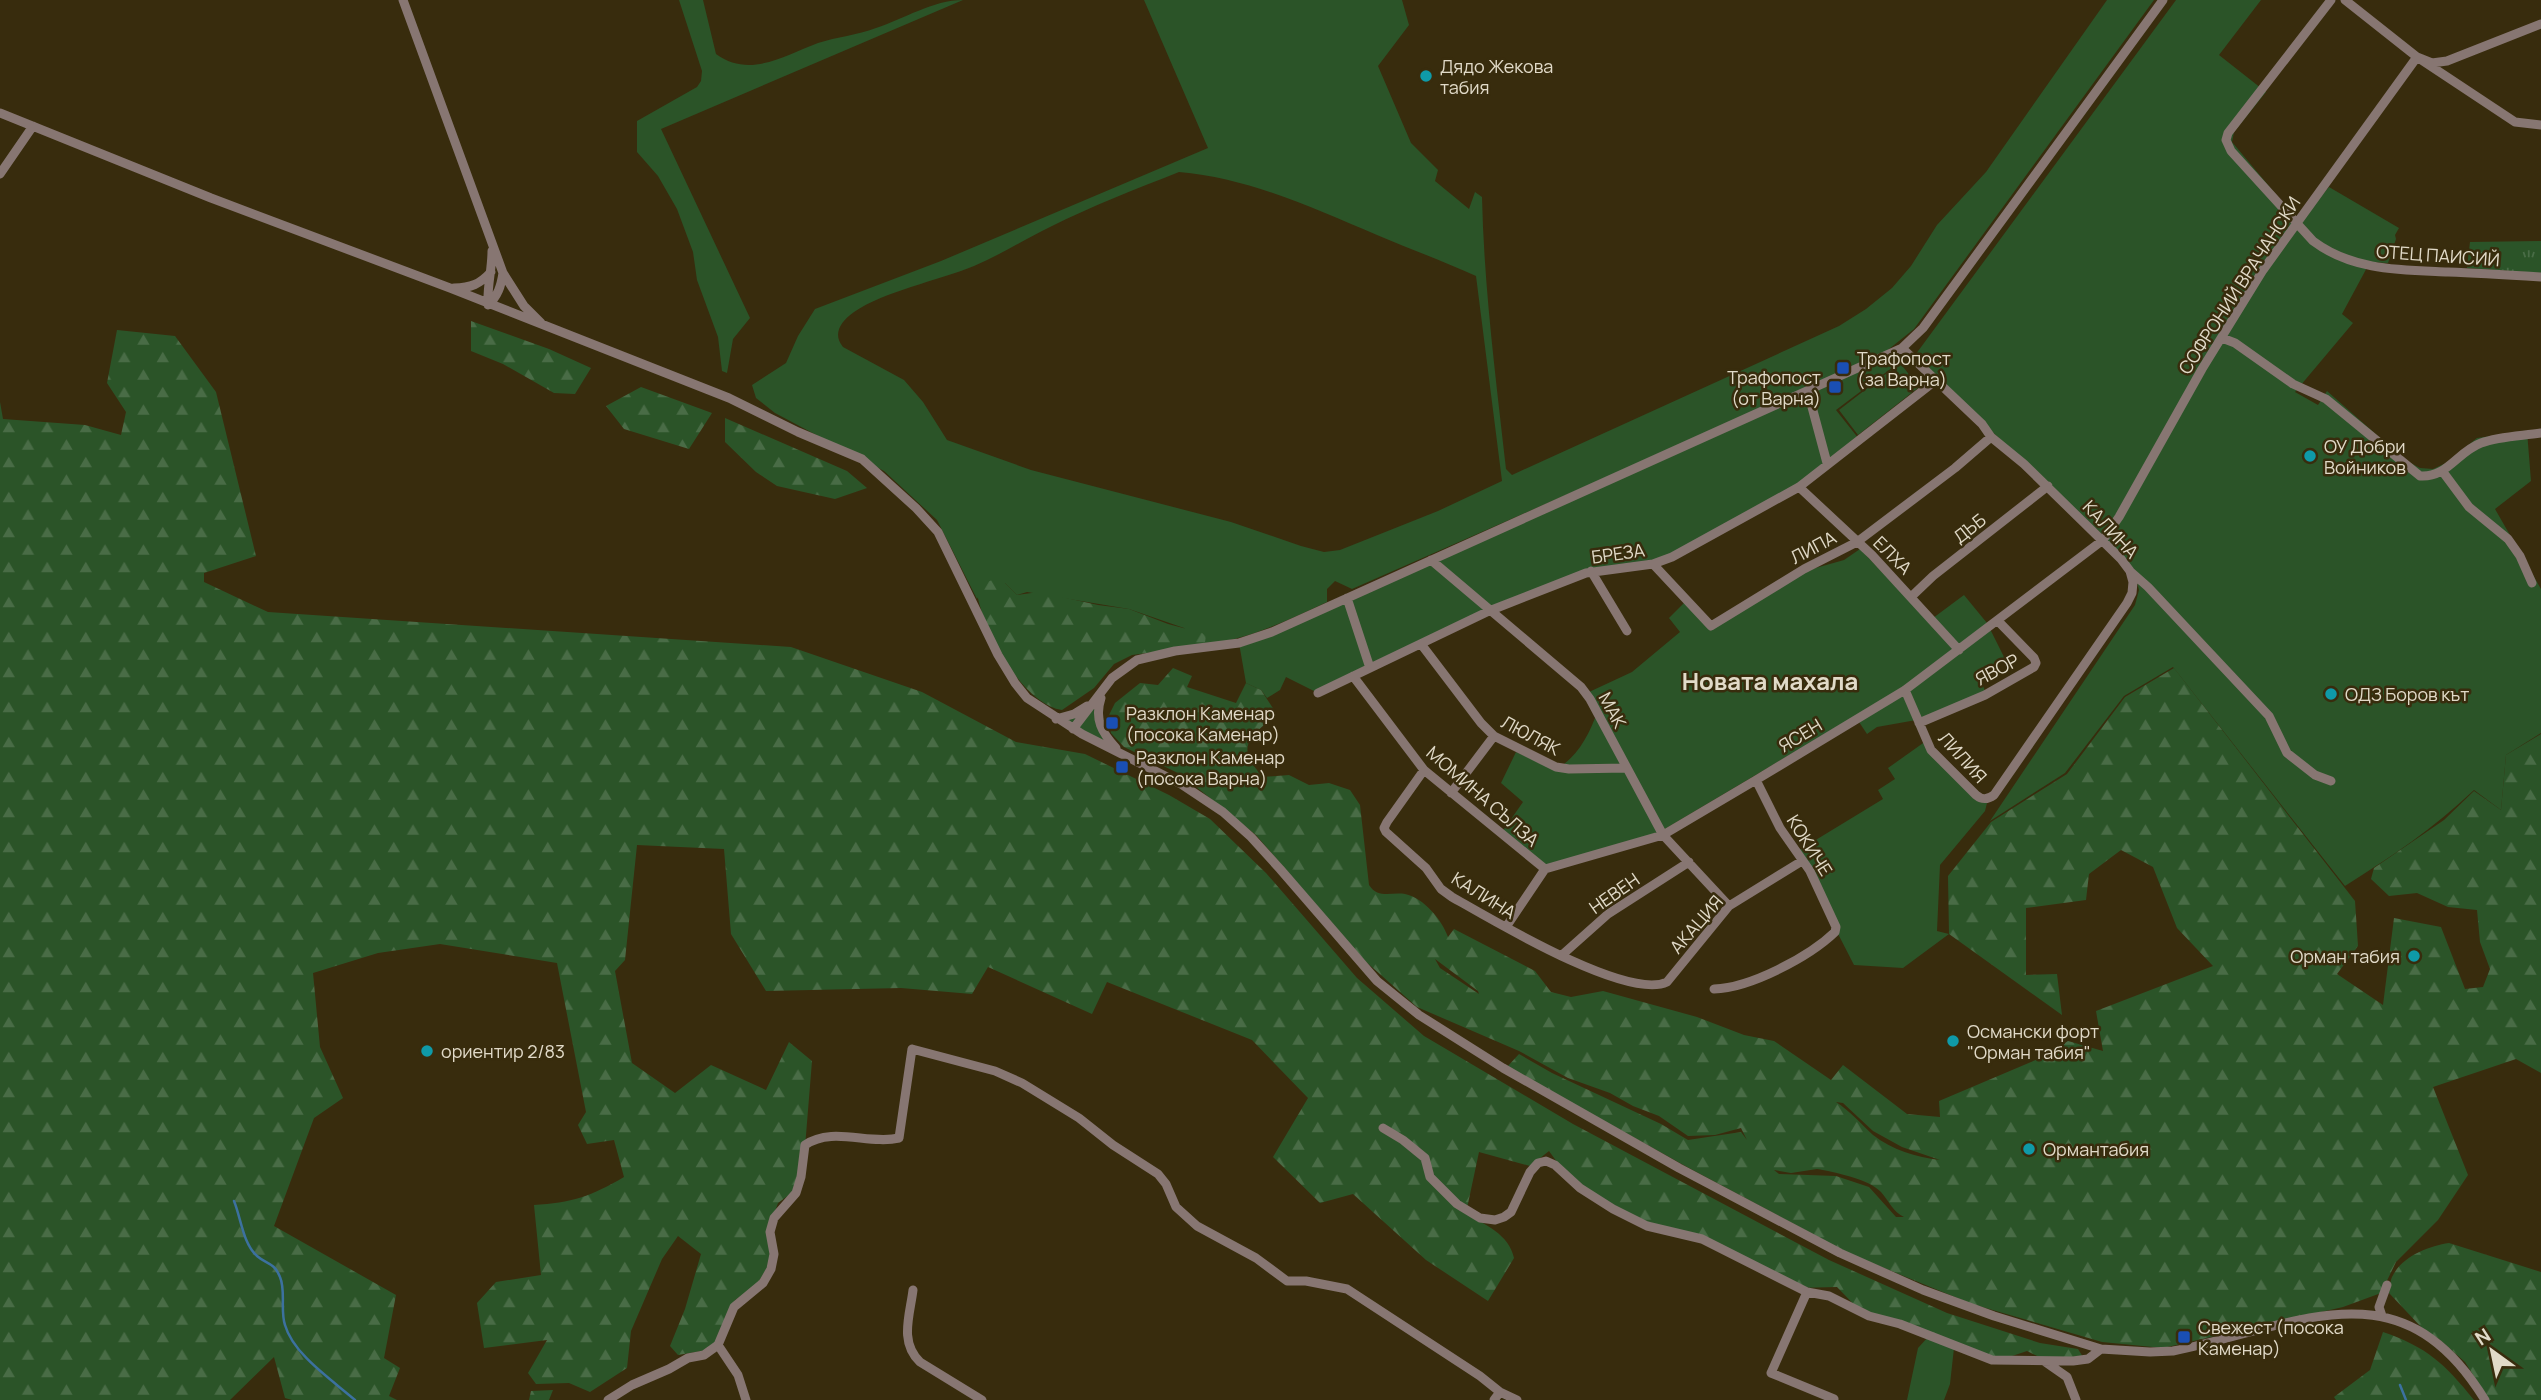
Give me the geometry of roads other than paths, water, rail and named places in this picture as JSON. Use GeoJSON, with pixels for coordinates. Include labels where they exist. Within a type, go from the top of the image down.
{"type":"FeatureCollection","features":[{"type":"Feature","properties":{"kind":"street"},"geometry":{"type":"LineString","coordinates":[[404,0],[503,273],[524,306],[545,327]]}},
{"type":"Feature","properties":{"kind":"street"},"geometry":{"type":"LineString","coordinates":[[1073,729],[1123,668],[1137,660],[1175,651],[1213,648],[1247,641],[1272,632],[1902,348],[1923,328],[2163,0]]}},
{"type":"Feature","properties":{"kind":"street","name":"ОТЕЦ ПАИСИЙ"},"geometry":{"type":"LineString","coordinates":[[2331,0],[2228,133],[2225,140],[2231,151],[2295,223],[2328,253],[2365,265],[2390,269],[2541,276]]}},
{"type":"Feature","properties":{"kind":"street"},"geometry":{"type":"LineString","coordinates":[[2345,0],[2417,57],[2515,122],[2541,125]]}},
{"type":"Feature","properties":{"kind":"street"},"geometry":{"type":"LineString","coordinates":[[2417,57],[2432,63],[2447,61],[2541,24]]}},
{"type":"Feature","properties":{"kind":"street","name":"СОФРОНИЙ ВРАЧАНСКИ"},"geometry":{"type":"LineString","coordinates":[[2103,540],[2263,270],[2417,57]]}},
{"type":"Feature","properties":{"kind":"street"},"geometry":{"type":"LineString","coordinates":[[0,113],[211,198],[450,288],[729,398],[798,432],[862,459],[938,532],[998,655],[1027,698],[1073,729],[1181,783],[1223,812],[1265,853],[1377,981],[1419,1015],[1503,1068],[1679,1168],[1840,1253],[1923,1290],[1994,1316],[2101,1349],[2173,1351],[2319,1315],[2360,1312],[2382,1316],[2401,1321],[2427,1335],[2454,1357],[2485,1400]]}},
{"type":"Feature","properties":{"kind":"street"},"geometry":{"type":"LineString","coordinates":[[0,174],[33,126]]}},
{"type":"Feature","properties":{"kind":"street"},"geometry":{"type":"LineString","coordinates":[[488,305],[487,288],[492,271],[493,241]]}},
{"type":"Feature","properties":{"kind":"street"},"geometry":{"type":"LineString","coordinates":[[450,288],[467,288],[481,283],[492,271]]}},
{"type":"Feature","properties":{"kind":"street"},"geometry":{"type":"LineString","coordinates":[[488,305],[501,287],[503,273]]}},
{"type":"Feature","properties":{"kind":"street"},"geometry":{"type":"LineString","coordinates":[[2222,338],[2235,343],[2293,384],[2326,399],[2420,476],[2431,477],[2443,472],[2456,459],[2479,444],[2541,433]]}},
{"type":"Feature","properties":{"kind":"street","name":"КАЛИНА"},"geometry":{"type":"LineString","coordinates":[[1902,348],[1982,424],[1991,437],[2048,486],[2103,540],[2130,571],[2133,582],[2127,603],[1994,795],[1988,799]]}},
{"type":"Feature","properties":{"kind":"street","name":"БРЕЗА"},"geometry":{"type":"LineString","coordinates":[[1318,693],[1489,611],[1591,571],[1653,564],[1672,557],[1799,487],[1935,380]]}},
{"type":"Feature","properties":{"kind":"street"},"geometry":{"type":"LineString","coordinates":[[1812,390],[1812,407],[1827,463]]}},
{"type":"Feature","properties":{"kind":"street","name":"ЛИПА"},"geometry":{"type":"LineString","coordinates":[[1653,564],[1711,625],[1804,569],[1857,542],[1955,468],[1991,437]]}},
{"type":"Feature","properties":{"kind":"street"},"geometry":{"type":"LineString","coordinates":[[2443,472],[2469,507],[2508,539],[2520,556],[2532,583]]}},
{"type":"Feature","properties":{"kind":"street","name":"ДЪБ"},"geometry":{"type":"LineString","coordinates":[[1912,596],[1933,576],[2048,486]]}},
{"type":"Feature","properties":{"kind":"street","name":"ЕЛХА"},"geometry":{"type":"LineString","coordinates":[[1799,487],[1912,596],[1959,650]]}},
{"type":"Feature","properties":{"kind":"street","name":"ЯСЕН"},"geometry":{"type":"LineString","coordinates":[[1545,869],[1663,835],[1905,690],[2103,540]]}},
{"type":"Feature","properties":{"kind":"street","name":"МАК"},"geometry":{"type":"LineString","coordinates":[[1431,560],[1581,687],[1590,698],[1663,835],[1729,906]]}},
{"type":"Feature","properties":{"kind":"street"},"geometry":{"type":"LineString","coordinates":[[1591,571],[1627,631]]}},
{"type":"Feature","properties":{"kind":"street"},"geometry":{"type":"LineString","coordinates":[[2130,571],[2269,716],[2287,753],[2315,775],[2331,781]]}},
{"type":"Feature","properties":{"kind":"street"},"geometry":{"type":"LineString","coordinates":[[1347,597],[1370,668]]}},
{"type":"Feature","properties":{"kind":"street","name":"ЯВОР"},"geometry":{"type":"LineString","coordinates":[[1919,723],[1985,695],[2034,667],[2034,658],[1998,621]]}},
{"type":"Feature","properties":{"kind":"street","name":"ЛЮЛЯК"},"geometry":{"type":"LineString","coordinates":[[1421,643],[1481,723],[1494,736],[1556,767],[1626,768]]}},
{"type":"Feature","properties":{"kind":"street","name":"МОМИНА СЪЛЗА"},"geometry":{"type":"LineString","coordinates":[[1353,676],[1424,770],[1545,869]]}},
{"type":"Feature","properties":{"kind":"street"},"geometry":{"type":"LineString","coordinates":[[1056,719],[1081,711],[1104,690]]}},
{"type":"Feature","properties":{"kind":"street"},"geometry":{"type":"LineString","coordinates":[[1104,690],[1099,705],[1100,728],[1120,752]]}},
{"type":"Feature","properties":{"kind":"street","name":"ЛИЛИЯ"},"geometry":{"type":"LineString","coordinates":[[1905,690],[1926,741],[1937,757],[1976,795],[1981,799],[1988,799]]}},
{"type":"Feature","properties":{"kind":"street"},"geometry":{"type":"LineString","coordinates":[[1451,793],[1494,736]]}},
{"type":"Feature","properties":{"kind":"street","name":"КАЛИНА"},"geometry":{"type":"LineString","coordinates":[[1424,770],[1384,828],[1426,868],[1446,893],[1532,943],[1612,977],[1651,985]]}},
{"type":"Feature","properties":{"kind":"street","name":"КОКИЧЕ"},"geometry":{"type":"LineString","coordinates":[[1714,989],[1728,989],[1750,983],[1818,946],[1835,932],[1836,927],[1811,871],[1780,828],[1756,780]]}},
{"type":"Feature","properties":{"kind":"street","name":"АКАЦИЯ"},"geometry":{"type":"LineString","coordinates":[[1651,985],[1667,982],[1729,906],[1802,861]]}},
{"type":"Feature","properties":{"kind":"street","name":"НЕВЕН"},"geometry":{"type":"LineString","coordinates":[[1562,955],[1608,914],[1689,862]]}},
{"type":"Feature","properties":{"kind":"street"},"geometry":{"type":"LineString","coordinates":[[1506,927],[1545,869]]}},
{"type":"Feature","properties":{"kind":"street"},"geometry":{"type":"LineString","coordinates":[[600,1400],[608,1400],[632,1385],[669,1370],[688,1358],[704,1355],[718,1345],[734,1307],[763,1283],[771,1269],[774,1254],[770,1232],[774,1218],[796,1193],[805,1145],[814,1139],[833,1137],[881,1141],[899,1138],[912,1049],[995,1071],[1022,1083],[1079,1118],[1113,1145],[1158,1174],[1166,1184],[1176,1207],[1197,1226],[1256,1258],[1287,1282],[1306,1281],[1347,1289],[1480,1376],[1497,1396],[1517,1400]]}},
{"type":"Feature","properties":{"kind":"street"},"geometry":{"type":"LineString","coordinates":[[1383,1128],[1425,1158],[1430,1177],[1457,1204],[1480,1218],[1495,1220],[1511,1212],[1530,1172],[1538,1163],[1546,1161],[1555,1164],[1580,1188],[1647,1226],[1702,1239],[1807,1292],[1829,1296],[1869,1316],[1900,1324],[1992,1360],[2073,1361],[2088,1359],[2101,1349]]}},
{"type":"Feature","properties":{"kind":"street"},"geometry":{"type":"LineString","coordinates":[[2382,1316],[2379,1307],[2387,1285]]}},
{"type":"Feature","properties":{"kind":"street"},"geometry":{"type":"LineString","coordinates":[[914,1290],[907,1343],[911,1354],[919,1362],[982,1400]]}},
{"type":"Feature","properties":{"kind":"street"},"geometry":{"type":"LineString","coordinates":[[1807,1292],[1771,1373],[1834,1399]]}},
{"type":"Feature","properties":{"kind":"street"},"geometry":{"type":"LineString","coordinates":[[718,1345],[738,1375],[746,1400]]}},
{"type":"Feature","properties":{"kind":"street"},"geometry":{"type":"LineString","coordinates":[[2043,1361],[2067,1377],[2076,1400]]}},
{"type":"Feature","properties":{"kind":"waterway"},"geometry":{"type":"LineString","coordinates":[[234,1201],[248,1245],[257,1256],[270,1264],[280,1277],[284,1319],[289,1336],[314,1366],[355,1400]]}},
{"type":"Feature","properties":{"kind":"waterway"},"geometry":{"type":"LineString","coordinates":[[2400,1385],[2406,1400]]}},
{"type":"Feature","properties":{"kind":"place","name":"Дядо Жекова табия"},"geometry":{"type":"Point","coordinates":[1426,76]}},
{"type":"Feature","properties":{"kind":"place","name":"Трафопост (за Варна)"},"geometry":{"type":"Point","coordinates":[1843,368]}},
{"type":"Feature","properties":{"kind":"place","name":"Трафопост (от Варна)"},"geometry":{"type":"Point","coordinates":[1835,387]}},
{"type":"Feature","properties":{"kind":"place","name":"ОУ Добри Войников"},"geometry":{"type":"Point","coordinates":[2310,456]}},
{"type":"Feature","properties":{"kind":"place","name":"ОДЗ Боров кът"},"geometry":{"type":"Point","coordinates":[2331,694]}},
{"type":"Feature","properties":{"kind":"place","name":"Разклон Каменар (посока Каменар)"},"geometry":{"type":"Point","coordinates":[1112,723]}},
{"type":"Feature","properties":{"kind":"place","name":"Разклон Каменар (посока Варна)"},"geometry":{"type":"Point","coordinates":[1122,767]}},
{"type":"Feature","properties":{"kind":"place","name":"Орман табия"},"geometry":{"type":"Point","coordinates":[2414,956]}},
{"type":"Feature","properties":{"kind":"place","name":"Османски форт \"Орман табия\""},"geometry":{"type":"Point","coordinates":[1953,1041]}},
{"type":"Feature","properties":{"kind":"place","name":"ориентир 2/83"},"geometry":{"type":"Point","coordinates":[427,1051]}},
{"type":"Feature","properties":{"kind":"place","name":"Ормантабия"},"geometry":{"type":"Point","coordinates":[2029,1149]}},
{"type":"Feature","properties":{"kind":"place","name":"Свежест (посока Каменар)"},"geometry":{"type":"Point","coordinates":[2184,1337]}},
{"type":"Feature","properties":{"kind":"district","name":"Новата махала"},"geometry":{"type":"Point","coordinates":[1770,680]}}]}
